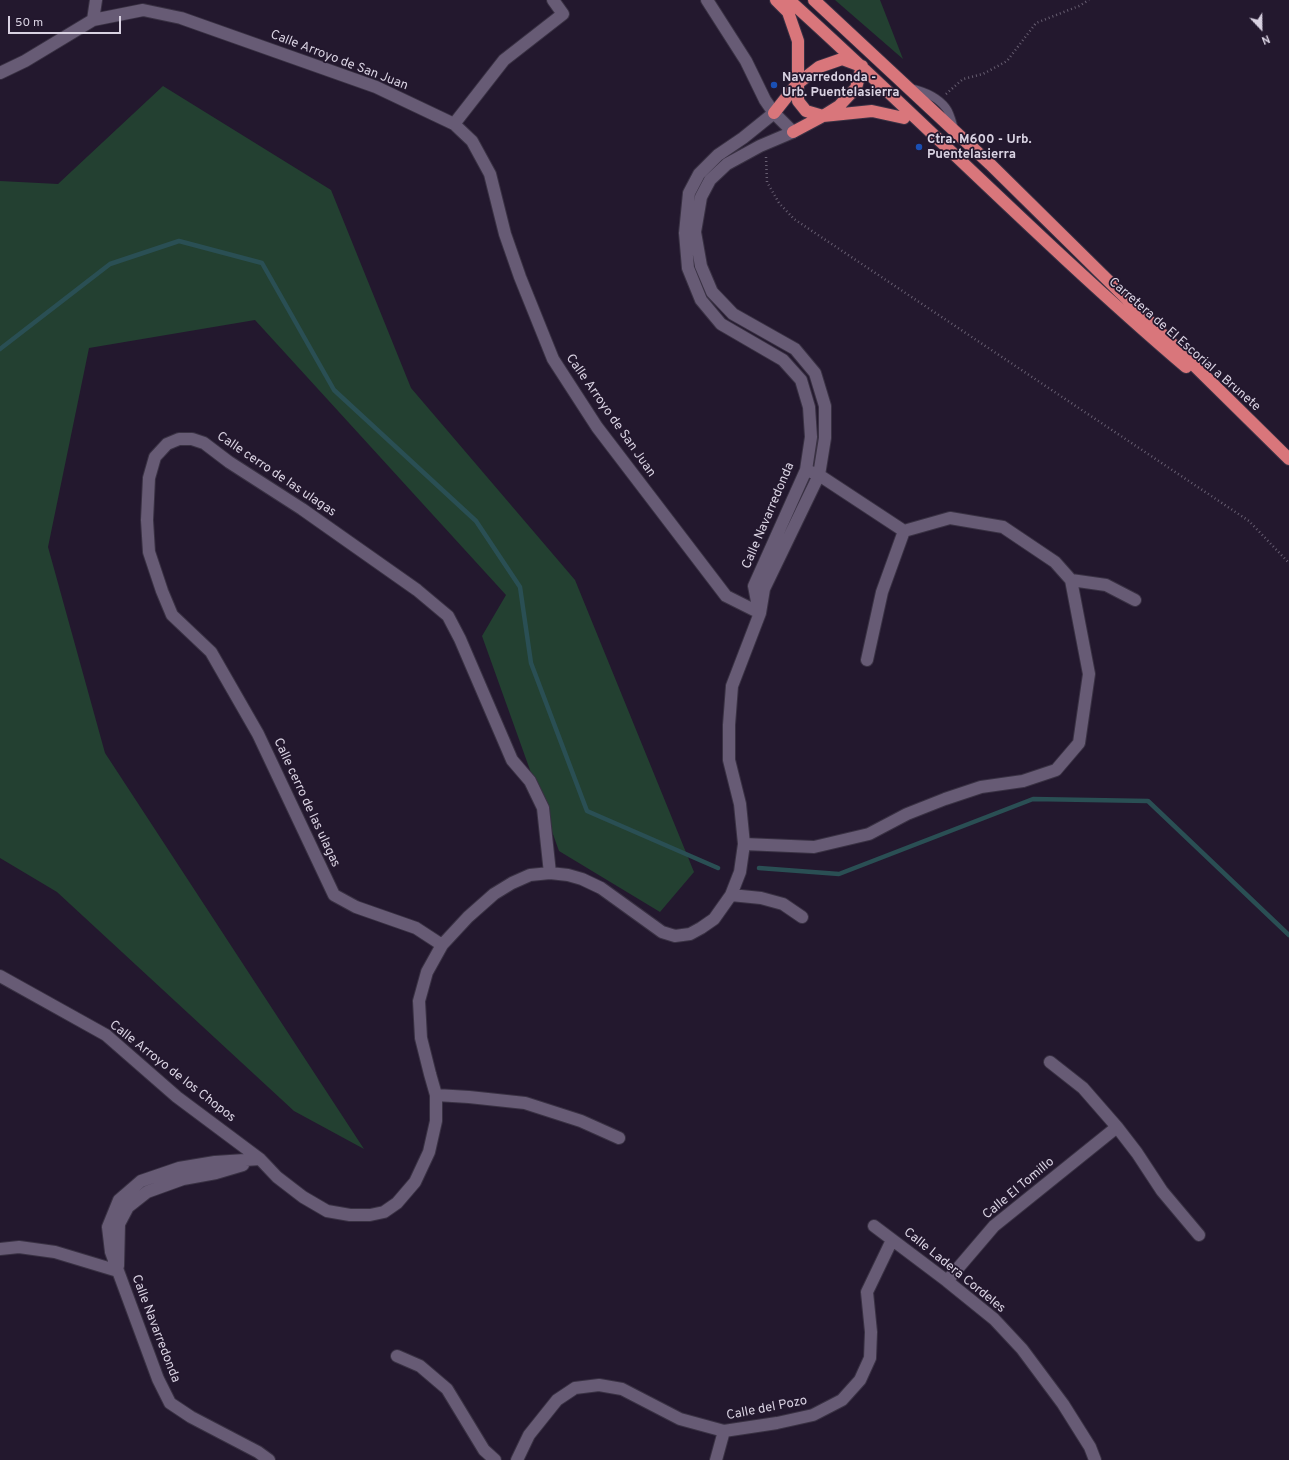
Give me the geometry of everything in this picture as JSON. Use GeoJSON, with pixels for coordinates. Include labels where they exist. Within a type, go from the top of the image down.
{"type":"FeatureCollection","features":[{"type":"Feature","properties":{"kind":"highway"},"geometry":{"type":"LineString","coordinates":[[776,0],[788,12],[798,41],[798,101],[806,112],[823,116],[872,111],[904,118]]}},
{"type":"Feature","properties":{"kind":"highway","name":"Carretera de El Escorial a Brunete"},"geometry":{"type":"LineString","coordinates":[[789,0],[862,66],[1002,200],[1141,329],[1254,425]]}},
{"type":"Feature","properties":{"kind":"highway"},"geometry":{"type":"LineString","coordinates":[[813,0],[823,19],[858,51],[868,81],[904,118],[959,169],[1002,200]]}},
{"type":"Feature","properties":{"kind":"highway","name":"Carretera de El Escorial a Brunete"},"geometry":{"type":"LineString","coordinates":[[813,0],[990,164],[1254,425]]}},
{"type":"Feature","properties":{"kind":"highway"},"geometry":{"type":"LineString","coordinates":[[774,113],[798,84],[819,67],[842,59],[862,66],[876,68],[963,149],[981,163],[990,164]]}},
{"type":"Feature","properties":{"kind":"highway"},"geometry":{"type":"LineString","coordinates":[[793,132],[838,106],[856,88],[862,66]]}},
{"type":"Feature","properties":{"kind":"highway"},"geometry":{"type":"LineString","coordinates":[[1254,425],[1289,459]]}},
{"type":"Feature","properties":{"kind":"street"},"geometry":{"type":"LineString","coordinates":[[93,20],[96,0]]}},
{"type":"Feature","properties":{"kind":"street"},"geometry":{"type":"LineString","coordinates":[[454,124],[504,60],[563,14],[554,0]]}},
{"type":"Feature","properties":{"kind":"street"},"geometry":{"type":"LineString","coordinates":[[707,0],[746,62],[764,100],[774,113],[793,132]]}},
{"type":"Feature","properties":{"kind":"street","name":"Calle Arroyo de San Juan"},"geometry":{"type":"LineString","coordinates":[[0,73],[25,61],[93,20],[143,10],[181,18],[376,87],[454,124],[472,141],[490,174],[505,234],[520,277],[553,359],[597,426],[726,596],[760,613]]}},
{"type":"Feature","properties":{"kind":"street","name":"Calle Navarredonda"},"geometry":{"type":"LineString","coordinates":[[760,613],[754,586],[806,470],[811,437],[809,407],[801,380],[784,360],[721,324],[701,300],[688,268],[685,233],[689,193],[699,174],[718,155],[774,113]]}},
{"type":"Feature","properties":{"kind":"street","name":"Calle Navarredonda"},"geometry":{"type":"LineString","coordinates":[[269,1460],[258,1452],[191,1417],[170,1403],[158,1379],[111,1252],[108,1226],[120,1200],[141,1181],[179,1168],[215,1162],[260,1159],[277,1176],[304,1197],[327,1211],[350,1215],[370,1215],[384,1212],[397,1203],[415,1182],[429,1152],[436,1121],[436,1095],[421,1038],[419,1001],[427,972],[442,945],[468,917],[494,894],[512,883],[530,875],[550,873],[568,875],[582,879],[601,888],[662,932],[675,936],[690,934],[714,919],[731,895],[740,872],[744,844],[740,804],[729,760],[729,726],[732,686],[760,613],[764,589],[819,475],[825,438],[825,406],[815,373],[795,350],[733,314],[712,292],[701,266],[695,232],[701,196],[710,180],[727,164],[765,144],[793,132]]}},
{"type":"Feature","properties":{"kind":"street","name":"Calle cerro de las ulagas"},"geometry":{"type":"LineString","coordinates":[[442,945],[416,928],[356,907],[334,895],[254,727],[211,652],[172,615],[149,552],[147,520],[149,478],[155,457],[166,444],[179,439],[204,443],[229,462],[302,509],[417,590],[448,616],[460,639],[512,760],[530,780],[543,808],[550,873]]}},
{"type":"Feature","properties":{"kind":"street"},"geometry":{"type":"LineString","coordinates":[[744,844],[814,847],[869,834],[907,814],[945,799],[981,787],[1023,781],[1056,770],[1079,743],[1089,674],[1070,580],[1055,562],[1003,527],[950,518],[904,531],[853,499],[819,475],[806,470]]}},
{"type":"Feature","properties":{"kind":"street"},"geometry":{"type":"LineString","coordinates":[[867,660],[882,592],[904,531]]}},
{"type":"Feature","properties":{"kind":"street"},"geometry":{"type":"LineString","coordinates":[[1070,580],[1106,585],[1135,600]]}},
{"type":"Feature","properties":{"kind":"street"},"geometry":{"type":"LineString","coordinates":[[731,895],[761,898],[783,904],[802,917]]}},
{"type":"Feature","properties":{"kind":"street","name":"Calle Arroyo de los Chopos"},"geometry":{"type":"LineString","coordinates":[[0,976],[106,1035],[177,1097],[260,1159]]}},
{"type":"Feature","properties":{"kind":"street"},"geometry":{"type":"LineString","coordinates":[[1050,1062],[1083,1088],[1117,1127],[1137,1153],[1162,1191],[1199,1235]]}},
{"type":"Feature","properties":{"kind":"street"},"geometry":{"type":"LineString","coordinates":[[436,1095],[525,1103],[581,1120],[619,1138]]}},
{"type":"Feature","properties":{"kind":"street","name":"Calle El Tomillo"},"geometry":{"type":"LineString","coordinates":[[947,1281],[994,1226],[1117,1127]]}},
{"type":"Feature","properties":{"kind":"street","name":"Calle Ladera Cordeles"},"geometry":{"type":"LineString","coordinates":[[874,1226],[947,1281],[994,1319],[1022,1349],[1063,1404],[1090,1447],[1095,1460]]}},
{"type":"Feature","properties":{"kind":"street","name":"Calle del Pozo"},"geometry":{"type":"LineString","coordinates":[[516,1460],[529,1435],[538,1423],[557,1400],[575,1388],[599,1385],[622,1389],[680,1419],[724,1432],[813,1415],[842,1400],[860,1380],[870,1358],[871,1332],[867,1292],[892,1240]]}},
{"type":"Feature","properties":{"kind":"street"},"geometry":{"type":"LineString","coordinates":[[0,1249],[19,1247],[55,1252],[118,1271]]}},
{"type":"Feature","properties":{"kind":"street"},"geometry":{"type":"LineString","coordinates":[[397,1356],[420,1366],[447,1388],[484,1450],[495,1460]]}},
{"type":"Feature","properties":{"kind":"street"},"geometry":{"type":"LineString","coordinates":[[716,1460],[724,1432]]}},
{"type":"Feature","properties":{"kind":"lane"},"geometry":{"type":"LineString","coordinates":[[908,87],[926,92],[946,108],[955,131]]}},
{"type":"Feature","properties":{"kind":"path"},"geometry":{"type":"LineString","coordinates":[[939,102],[948,92],[963,80],[983,74],[1007,61],[1036,23],[1079,6],[1089,0]]}},
{"type":"Feature","properties":{"kind":"path"},"geometry":{"type":"LineString","coordinates":[[765,144],[767,182],[779,203],[794,219],[1249,521],[1289,563]]}},
{"type":"Feature","properties":{"kind":"green space"},"geometry":{"type":"Polygon","coordinates":[[[835,0],[880,0],[903,59],[835,0]]]}},
{"type":"Feature","properties":{"kind":"green space"},"geometry":{"type":"Polygon","coordinates":[[[163,86],[331,190],[411,388],[575,580],[694,872],[660,912],[559,851],[482,636],[506,595],[255,320],[89,348],[48,547],[105,753],[364,1149],[294,1111],[57,892],[0,858],[0,181],[58,184],[163,86]]]}},
{"type":"Feature","properties":{"kind":"waterway"},"geometry":{"type":"LineString","coordinates":[[0,349],[110,264],[179,241],[262,263],[334,390],[476,521],[520,587],[531,663],[587,811],[718,868]]}},
{"type":"Feature","properties":{"kind":"waterway"},"geometry":{"type":"LineString","coordinates":[[759,868],[839,874],[1033,799],[1148,801],[1289,935]]}},
{"type":"Feature","properties":{"kind":"place","name":"Navarredonda - Urb. Puentelasierra"},"geometry":{"type":"Point","coordinates":[774,85]}},
{"type":"Feature","properties":{"kind":"place","name":"Ctra. M600 - Urb. Puentelasierra"},"geometry":{"type":"Point","coordinates":[919,147]}}]}
